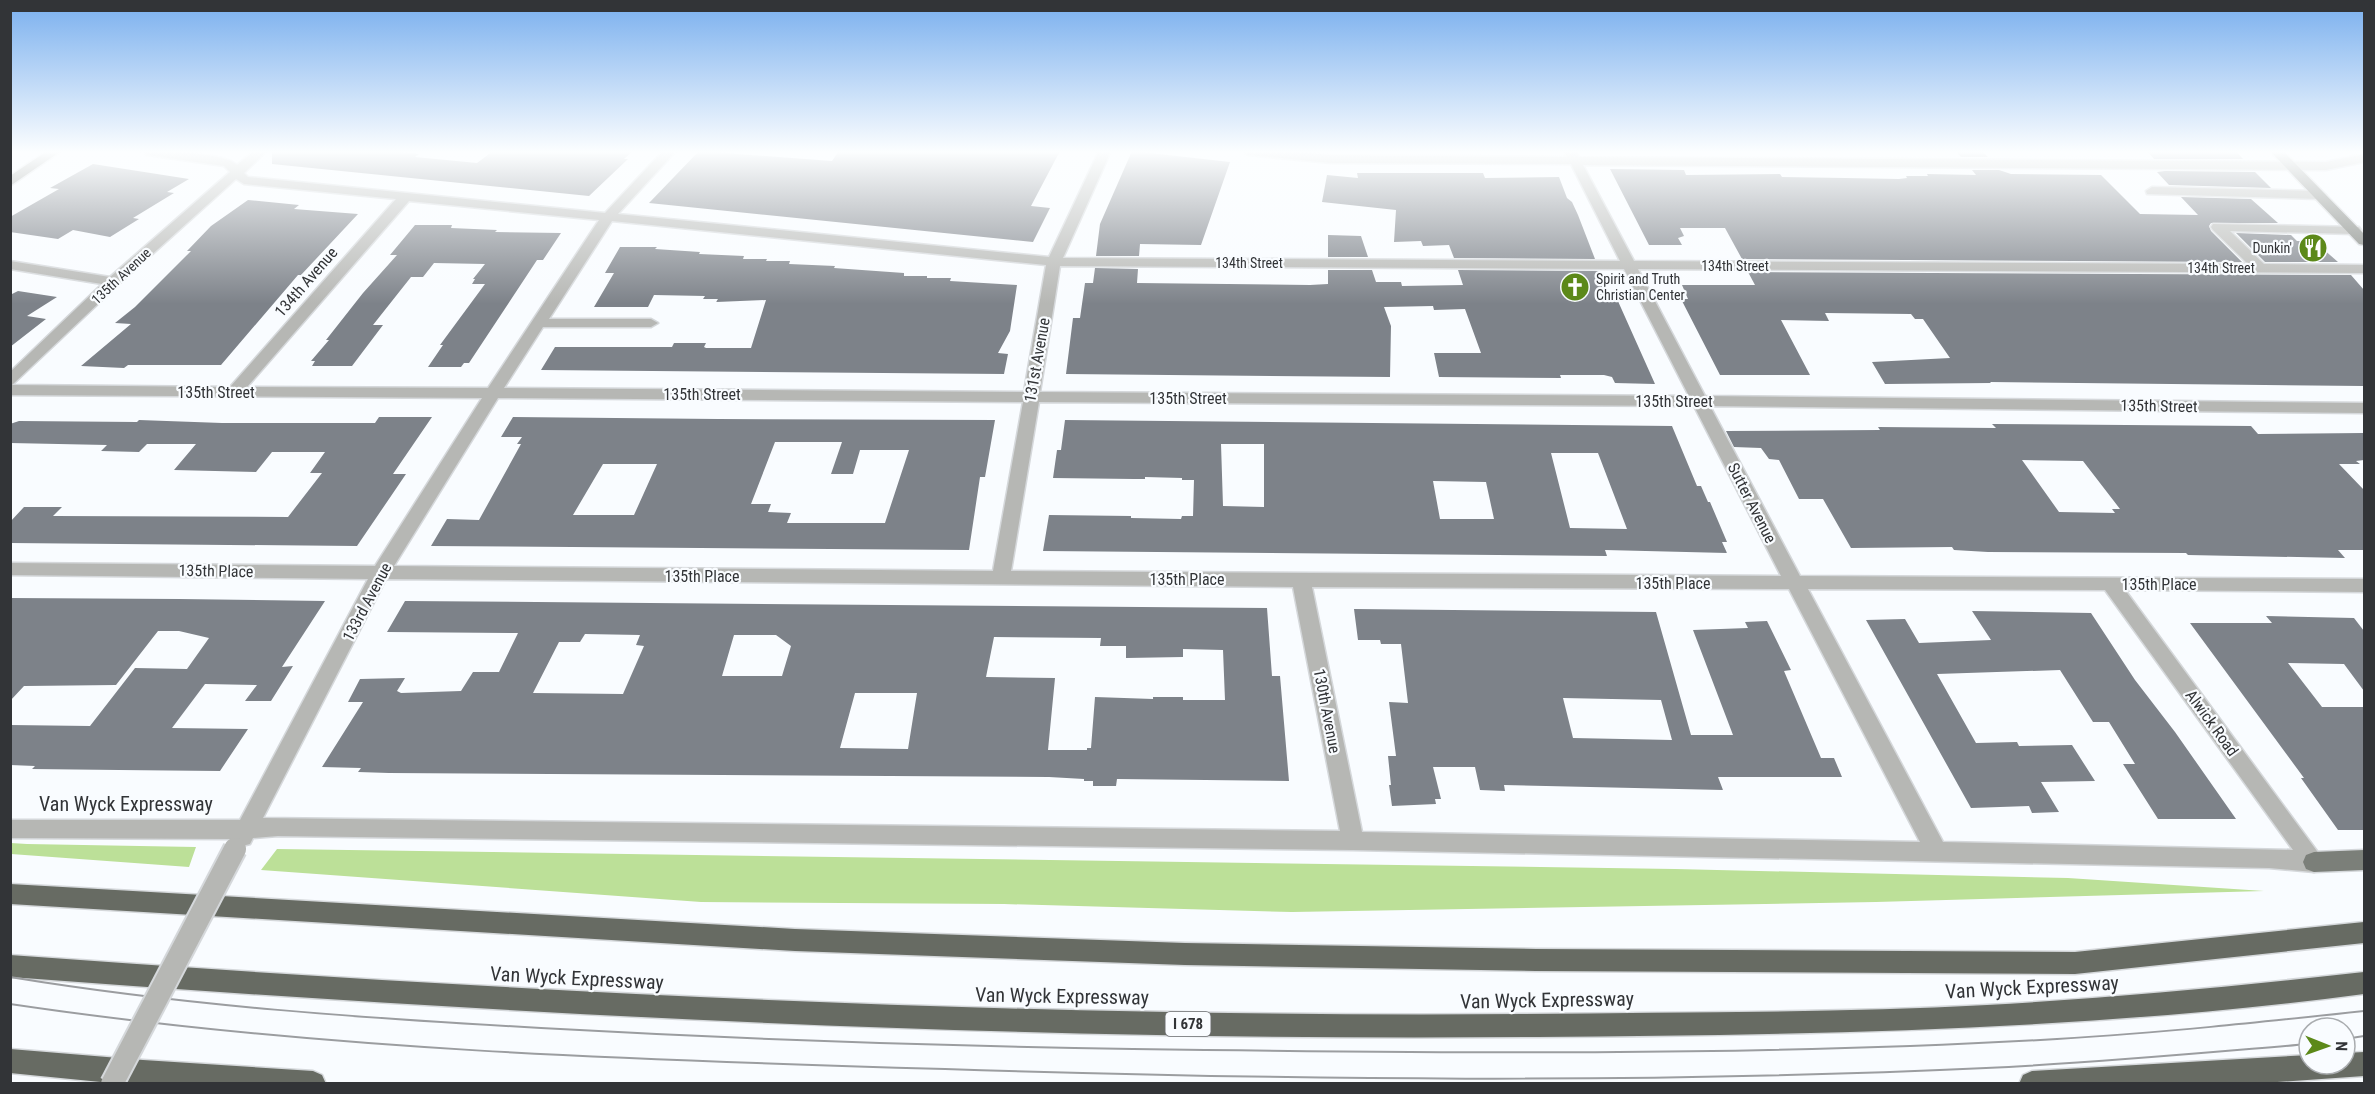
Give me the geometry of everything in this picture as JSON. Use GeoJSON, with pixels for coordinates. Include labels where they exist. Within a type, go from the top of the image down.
{"type":"FeatureCollection","features":[{"type":"Feature","properties":{"kind":"highway"},"geometry":{"type":"LineString","coordinates":[[10,894],[795,940],[1173,954],[1536,960],[2075,963],[2364,933]]}},
{"type":"Feature","properties":{"kind":"highway","name":"Van Wyck Expressway"},"geometry":{"type":"LineString","coordinates":[[10,966],[532,1002],[761,1013],[953,1020],[1291,1026],[1551,1026],[2028,1014],[2146,1007],[2364,983]]}},
{"type":"Feature","properties":{"kind":"highway"},"geometry":{"type":"LineString","coordinates":[[10,1061],[143,1073],[313,1083]]}},
{"type":"Feature","properties":{"kind":"highway"},"geometry":{"type":"LineString","coordinates":[[2032,1083],[2364,1064]]}},
{"type":"Feature","properties":{"kind":"main road"},"geometry":{"type":"LineString","coordinates":[[2326,202],[2359,236]]}},
{"type":"Feature","properties":{"kind":"main road","name":"Van Wyck Expressway"},"geometry":{"type":"LineString","coordinates":[[2314,862],[2364,860]]}},
{"type":"Feature","properties":{"kind":"street","name":"135th Avenue"},"geometry":{"type":"LineString","coordinates":[[10,381],[113,282],[203,202]]}},
{"type":"Feature","properties":{"kind":"street","name":"134th Avenue"},"geometry":{"type":"LineString","coordinates":[[234,392],[401,202]]}},
{"type":"Feature","properties":{"kind":"street","name":"134th Street"},"geometry":{"type":"LineString","coordinates":[[454,202],[1054,262],[2364,268]]}},
{"type":"Feature","properties":{"kind":"street","name":"133rd Avenue"},"geometry":{"type":"LineString","coordinates":[[112,1083],[380,573],[538,323],[607,218],[622,202]]}},
{"type":"Feature","properties":{"kind":"street","name":"131st Avenue"},"geometry":{"type":"LineString","coordinates":[[1001,578],[1054,262],[1081,202]]}},
{"type":"Feature","properties":{"kind":"street","name":"Sutter Avenue"},"geometry":{"type":"LineString","coordinates":[[1597,202],[1937,853]]}},
{"type":"Feature","properties":{"kind":"street"},"geometry":{"type":"LineString","coordinates":[[2260,268],[2217,227],[2359,236]]}},
{"type":"Feature","properties":{"kind":"street"},"geometry":{"type":"LineString","coordinates":[[10,265],[113,282]]}},
{"type":"Feature","properties":{"kind":"street"},"geometry":{"type":"LineString","coordinates":[[538,323],[651,323]]}},
{"type":"Feature","properties":{"kind":"street","name":"135th Street"},"geometry":{"type":"LineString","coordinates":[[10,390],[1700,401],[2364,408]]}},
{"type":"Feature","properties":{"kind":"street","name":"135th Place"},"geometry":{"type":"LineString","coordinates":[[10,569],[1001,578],[2364,585]]}},
{"type":"Feature","properties":{"kind":"street","name":"130th Avenue"},"geometry":{"type":"LineString","coordinates":[[1302,580],[1353,842]]}},
{"type":"Feature","properties":{"kind":"street","name":"Alwick Road"},"geometry":{"type":"LineString","coordinates":[[2110,584],[2314,862]]}},
{"type":"Feature","properties":{"kind":"street","name":"Van Wyck Expressway"},"geometry":{"type":"LineString","coordinates":[[10,829],[247,829],[1353,842],[2269,858],[2314,862]]}},
{"type":"Feature","properties":{"kind":"green space"},"geometry":{"type":"Polygon","coordinates":[[[11,843],[196,847],[189,867],[11,854],[11,843]]]}},
{"type":"Feature","properties":{"kind":"green space"},"geometry":{"type":"Polygon","coordinates":[[[277,849],[1675,869],[2068,878],[2264,891],[1876,902],[1292,912],[1004,904],[701,902],[261,870],[277,849]]]}},
{"type":"Feature","properties":{"kind":"building"},"geometry":{"type":"Polygon","coordinates":[[[36,202],[159,202],[133,218],[139,219],[110,237],[73,230],[58,239],[10,232],[10,217],[36,202]]]}},
{"type":"Feature","properties":{"kind":"building"},"geometry":{"type":"Polygon","coordinates":[[[245,202],[299,205],[294,209],[358,214],[301,275],[298,275],[221,365],[128,365],[124,368],[81,366],[131,324],[115,323],[135,307],[191,251],[187,251],[211,226],[245,202]]]}},
{"type":"Feature","properties":{"kind":"building"},"geometry":{"type":"Polygon","coordinates":[[[1033,202],[1031,206],[1050,208],[1033,242],[649,203],[1033,202]]]}},
{"type":"Feature","properties":{"kind":"building"},"geometry":{"type":"Polygon","coordinates":[[[1110,202],[1216,202],[1201,245],[1140,244],[1139,256],[1096,256],[1100,224],[1110,202]]]}},
{"type":"Feature","properties":{"kind":"building"},"geometry":{"type":"Polygon","coordinates":[[[1322,202],[1572,202],[1595,259],[1454,258],[1449,245],[1423,246],[1421,241],[1394,242],[1396,210],[1322,202]]]}},
{"type":"Feature","properties":{"kind":"building"},"geometry":{"type":"Polygon","coordinates":[[[1627,202],[2128,202],[2140,214],[2198,215],[2186,202],[2254,202],[2278,223],[2211,223],[2209,226],[2211,231],[2242,262],[1742,259],[1725,228],[1680,228],[1684,236],[1678,238],[1682,245],[1649,245],[1627,202]]]}},
{"type":"Feature","properties":{"kind":"building"},"geometry":{"type":"Polygon","coordinates":[[[415,225],[452,225],[451,228],[497,230],[495,232],[561,233],[543,260],[537,260],[469,363],[464,363],[461,367],[428,367],[443,345],[440,345],[485,284],[472,284],[475,279],[473,279],[485,264],[434,263],[423,277],[411,277],[373,325],[383,325],[352,366],[312,366],[315,361],[311,361],[329,340],[326,340],[397,255],[390,255],[415,225]]]}},
{"type":"Feature","properties":{"kind":"building"},"geometry":{"type":"Polygon","coordinates":[[[2236,233],[2291,235],[2297,241],[2314,241],[2338,262],[2265,262],[2236,233]]]}},
{"type":"Feature","properties":{"kind":"building"},"geometry":{"type":"Polygon","coordinates":[[[1328,235],[1361,236],[1368,257],[1328,257],[1328,235]]]}},
{"type":"Feature","properties":{"kind":"building"},"geometry":{"type":"Polygon","coordinates":[[[620,247],[657,247],[655,249],[744,256],[743,259],[790,261],[789,264],[904,273],[904,276],[927,276],[927,278],[951,278],[950,281],[1017,285],[1010,331],[998,353],[1008,354],[1004,374],[541,370],[555,347],[672,347],[674,343],[706,343],[704,347],[706,348],[751,348],[766,300],[716,302],[718,299],[703,299],[705,296],[654,295],[648,307],[594,307],[614,273],[605,273],[620,247]]]}},
{"type":"Feature","properties":{"kind":"building"},"geometry":{"type":"Polygon","coordinates":[[[1095,268],[1138,269],[1137,283],[1310,285],[1328,284],[1328,270],[1372,270],[1376,282],[1401,282],[1402,286],[1463,285],[1458,270],[1600,271],[1611,299],[1617,299],[1655,384],[1615,383],[1612,377],[1604,375],[1560,375],[1561,378],[1439,377],[1434,353],[1481,353],[1465,309],[1434,310],[1433,306],[1384,307],[1391,326],[1390,377],[1066,374],[1073,318],[1080,318],[1085,283],[1093,283],[1095,268]]]}},
{"type":"Feature","properties":{"kind":"building"},"geometry":{"type":"Polygon","coordinates":[[[1748,272],[2351,275],[2364,290],[2364,386],[1990,382],[1885,384],[1872,362],[1950,358],[1923,319],[1915,319],[1911,314],[1825,313],[1829,321],[1781,320],[1810,375],[1720,375],[1681,299],[1688,299],[1682,285],[1755,285],[1748,272]]]}},
{"type":"Feature","properties":{"kind":"building"},"geometry":{"type":"Polygon","coordinates":[[[18,291],[57,297],[27,316],[46,319],[10,347],[10,295],[18,291]]]}},
{"type":"Feature","properties":{"kind":"building"},"geometry":{"type":"Polygon","coordinates":[[[379,417],[432,417],[393,474],[406,474],[357,546],[10,543],[10,522],[24,507],[62,507],[53,516],[288,517],[322,473],[310,473],[325,452],[272,452],[256,472],[174,470],[196,444],[147,444],[139,452],[101,451],[107,445],[10,443],[10,424],[19,421],[137,422],[139,420],[222,423],[375,423],[379,417]]]}},
{"type":"Feature","properties":{"kind":"building"},"geometry":{"type":"Polygon","coordinates":[[[513,417],[995,420],[985,477],[980,477],[969,550],[431,546],[447,519],[479,520],[521,444],[517,444],[522,437],[501,437],[513,417]],[[775,442],[751,504],[771,504],[768,512],[791,513],[787,523],[885,523],[909,450],[860,450],[853,474],[831,474],[842,442],[775,442]],[[603,464],[573,515],[634,515],[657,464],[603,464]]]}},
{"type":"Feature","properties":{"kind":"building"},"geometry":{"type":"Polygon","coordinates":[[[1065,420],[1672,426],[1697,486],[1701,486],[1710,502],[1727,542],[1722,542],[1727,553],[1605,550],[1607,556],[1043,551],[1049,515],[1181,519],[1182,516],[1193,516],[1194,480],[1145,477],[1145,479],[1053,478],[1057,450],[1061,450],[1065,420]],[[1221,444],[1223,506],[1264,507],[1264,444],[1221,444]],[[1551,453],[1570,528],[1627,529],[1598,453],[1551,453]],[[1433,481],[1440,519],[1494,519],[1486,482],[1433,481]]]}},
{"type":"Feature","properties":{"kind":"building"},"geometry":{"type":"Polygon","coordinates":[[[1992,424],[2251,426],[2258,434],[2364,433],[2364,460],[2356,461],[2360,464],[2339,464],[2364,490],[2364,550],[2338,550],[2345,558],[2188,555],[2186,553],[1988,552],[1954,550],[1952,547],[1851,548],[1823,499],[1799,499],[1779,460],[1769,459],[1761,448],[1734,447],[1726,431],[1880,430],[1878,427],[1996,428],[1992,424]],[[2022,460],[2059,512],[2115,513],[2112,509],[2120,509],[2083,461],[2022,460]]]}},
{"type":"Feature","properties":{"kind":"building"},"geometry":{"type":"Polygon","coordinates":[[[10,598],[325,601],[282,667],[293,666],[271,701],[245,701],[257,685],[205,684],[172,728],[248,729],[220,771],[32,769],[35,766],[10,765],[10,725],[90,726],[135,668],[187,669],[209,638],[179,631],[158,631],[116,685],[24,686],[10,701],[10,598]]]}},
{"type":"Feature","properties":{"kind":"building"},"geometry":{"type":"Polygon","coordinates":[[[405,601],[1267,608],[1272,676],[1280,676],[1289,781],[1117,779],[1116,786],[1093,786],[1093,781],[1084,781],[1084,779],[1049,777],[389,773],[358,772],[361,768],[322,767],[363,702],[348,702],[360,679],[405,678],[397,691],[401,693],[461,691],[473,672],[499,672],[518,633],[387,632],[405,601]],[[585,634],[580,642],[559,642],[533,693],[623,694],[644,646],[636,645],[640,635],[585,634]],[[734,635],[722,676],[782,676],[791,646],[776,635],[734,635]],[[994,637],[986,677],[1055,678],[1048,750],[1087,750],[1091,748],[1095,697],[1153,699],[1153,697],[1183,697],[1183,700],[1225,700],[1223,650],[1183,649],[1183,657],[1126,658],[1126,646],[1100,646],[1101,638],[994,637]],[[855,693],[840,748],[908,749],[917,693],[855,693]]]}},
{"type":"Feature","properties":{"kind":"building"},"geometry":{"type":"Polygon","coordinates":[[[1354,609],[1656,612],[1691,735],[1733,735],[1693,630],[1748,628],[1745,622],[1767,621],[1791,670],[1784,671],[1821,758],[1834,758],[1842,777],[1718,777],[1723,790],[1504,785],[1505,791],[1480,790],[1475,767],[1433,767],[1441,799],[1435,799],[1436,804],[1392,806],[1388,756],[1396,756],[1389,702],[1408,703],[1401,644],[1381,644],[1380,640],[1358,640],[1354,609]],[[1563,698],[1573,738],[1672,740],[1661,700],[1563,698]]]}},
{"type":"Feature","properties":{"kind":"building"},"geometry":{"type":"Polygon","coordinates":[[[1972,611],[2091,613],[2135,680],[2236,819],[2158,819],[2123,764],[2135,764],[2109,722],[2093,722],[2060,670],[1937,674],[1976,743],[2017,742],[2019,746],[2072,745],[2095,781],[2041,782],[2059,812],[2032,813],[2029,806],[1971,808],[1866,620],[1905,619],[1919,643],[1991,640],[1972,611]]]}},
{"type":"Feature","properties":{"kind":"building"},"geometry":{"type":"Polygon","coordinates":[[[2266,616],[2354,618],[2364,631],[2364,691],[2344,664],[2288,663],[2322,707],[2364,707],[2364,830],[2338,830],[2301,778],[2304,778],[2190,623],[2272,623],[2266,616]]]}},
{"type":"Feature","properties":{"kind":"tram line"},"geometry":{"type":"LineString","coordinates":[[10,977],[142,996],[275,1010],[408,1020],[763,1039],[1133,1049],[1480,1052],[1826,1049],[2096,1037],[2364,1011]]}},
{"type":"Feature","properties":{"kind":"tram line"},"geometry":{"type":"LineString","coordinates":[[10,1004],[126,1020],[243,1032],[476,1050],[711,1062],[1205,1076],[1466,1079],[1856,1073],[2148,1058],[2297,1045]]}},
{"type":"Feature","properties":{"kind":"tram line"},"geometry":{"type":"LineString","coordinates":[[2357,1037],[2364,1036]]}},
{"type":"Feature","properties":{"kind":"place","name":"Dunkin'"},"geometry":{"type":"Point","coordinates":[2313,248]}},
{"type":"Feature","properties":{"kind":"place","name":"Spirit and Truth Christian Center"},"geometry":{"type":"Point","coordinates":[1575,287]}}]}
